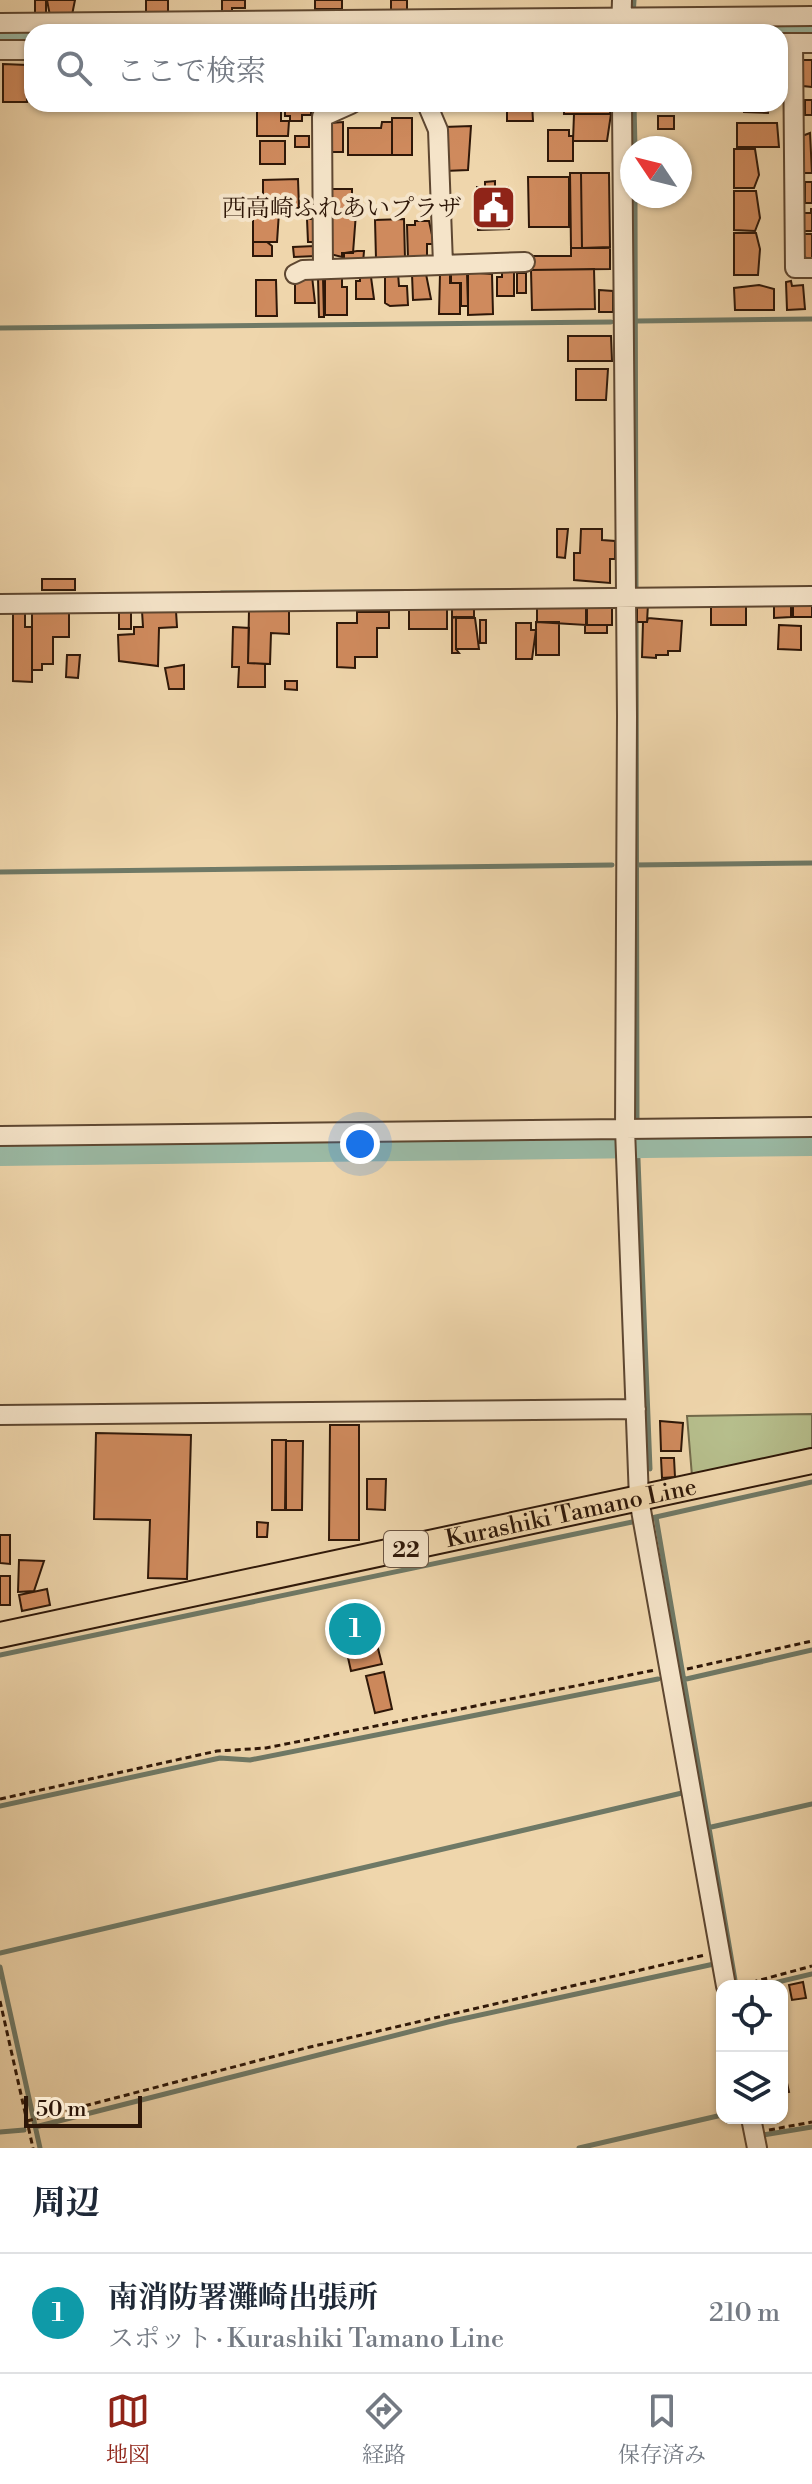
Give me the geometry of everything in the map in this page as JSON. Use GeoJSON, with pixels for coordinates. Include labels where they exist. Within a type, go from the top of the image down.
{"type":"FeatureCollection","features":[{"type":"Feature","properties":{"kind":"main road","name":"Kurashiki Tamano Line"},"geometry":{"type":"LineString","coordinates":[[0,1635],[642,1513],[812,1461]]}},
{"type":"Feature","properties":{"kind":"street"},"geometry":{"type":"LineString","coordinates":[[0,23],[812,16]]}},
{"type":"Feature","properties":{"kind":"street"},"geometry":{"type":"LineString","coordinates":[[795,43],[795,268],[812,268]]}},
{"type":"Feature","properties":{"kind":"street"},"geometry":{"type":"LineString","coordinates":[[0,50],[24,50]]}},
{"type":"Feature","properties":{"kind":"street"},"geometry":{"type":"LineString","coordinates":[[323,269],[322,117],[333,112]]}},
{"type":"Feature","properties":{"kind":"street"},"geometry":{"type":"LineString","coordinates":[[430,112],[438,130],[443,264]]}},
{"type":"Feature","properties":{"kind":"street"},"geometry":{"type":"LineString","coordinates":[[622,112],[629,594],[630,1136],[636,1409],[642,1513],[677,1669],[725,1980]]}},
{"type":"Feature","properties":{"kind":"street"},"geometry":{"type":"LineString","coordinates":[[295,274],[323,269],[525,262]]}},
{"type":"Feature","properties":{"kind":"street"},"geometry":{"type":"LineString","coordinates":[[0,604],[629,594],[812,596]]}},
{"type":"Feature","properties":{"kind":"street"},"geometry":{"type":"LineString","coordinates":[[0,1136],[630,1136],[812,1127]]}},
{"type":"Feature","properties":{"kind":"street"},"geometry":{"type":"LineString","coordinates":[[0,1415],[636,1409]]}},
{"type":"Feature","properties":{"kind":"street"},"geometry":{"type":"LineString","coordinates":[[752,2124],[757,2148]]}},
{"type":"Feature","properties":{"kind":"path"},"geometry":{"type":"LineString","coordinates":[[0,1799],[217,1751],[266,1748],[812,1641]]}},
{"type":"Feature","properties":{"kind":"path"},"geometry":{"type":"LineString","coordinates":[[28,2120],[310,2047],[720,1952]]}},
{"type":"Feature","properties":{"kind":"path"},"geometry":{"type":"LineString","coordinates":[[759,1980],[812,1966]]}},
{"type":"Feature","properties":{"kind":"path"},"geometry":{"type":"LineString","coordinates":[[0,2001],[33,2148]]}},
{"type":"Feature","properties":{"kind":"path"},"geometry":{"type":"LineString","coordinates":[[766,2130],[812,2122]]}},
{"type":"Feature","properties":{"kind":"green space"},"geometry":{"type":"Polygon","coordinates":[[[812,1414],[812,1448],[692,1476],[687,1416],[812,1414]]]}},
{"type":"Feature","properties":{"kind":"building"},"geometry":{"type":"Polygon","coordinates":[[[35,0],[46,0],[46,15],[35,15],[35,0]]]}},
{"type":"Feature","properties":{"kind":"building"},"geometry":{"type":"Polygon","coordinates":[[[47,0],[75,0],[72,15],[50,16],[47,0]]]}},
{"type":"Feature","properties":{"kind":"building"},"geometry":{"type":"Polygon","coordinates":[[[146,0],[168,0],[168,15],[146,15],[146,0]]]}},
{"type":"Feature","properties":{"kind":"building"},"geometry":{"type":"Polygon","coordinates":[[[222,0],[245,0],[245,8],[232,8],[232,14],[222,15],[222,0]]]}},
{"type":"Feature","properties":{"kind":"building"},"geometry":{"type":"Polygon","coordinates":[[[315,0],[342,0],[342,9],[315,9],[315,0]]]}},
{"type":"Feature","properties":{"kind":"building"},"geometry":{"type":"Polygon","coordinates":[[[391,0],[407,0],[407,10],[391,10],[391,0]]]}},
{"type":"Feature","properties":{"kind":"building"},"geometry":{"type":"Polygon","coordinates":[[[803,60],[812,60],[812,87],[803,86],[803,60]]]}},
{"type":"Feature","properties":{"kind":"building"},"geometry":{"type":"Polygon","coordinates":[[[3,64],[24,65],[24,102],[3,102],[3,64]]]}},
{"type":"Feature","properties":{"kind":"building"},"geometry":{"type":"Polygon","coordinates":[[[805,100],[812,100],[812,115],[805,115],[805,100]]]}},
{"type":"Feature","properties":{"kind":"building"},"geometry":{"type":"Polygon","coordinates":[[[257,112],[281,112],[281,121],[289,121],[288,136],[257,136],[257,112]]]}},
{"type":"Feature","properties":{"kind":"building"},"geometry":{"type":"Polygon","coordinates":[[[285,112],[311,112],[311,115],[302,115],[302,121],[290,121],[290,116],[285,116],[285,112]]]}},
{"type":"Feature","properties":{"kind":"building"},"geometry":{"type":"Polygon","coordinates":[[[507,112],[532,112],[533,121],[507,121],[507,112]]]}},
{"type":"Feature","properties":{"kind":"building"},"geometry":{"type":"Polygon","coordinates":[[[564,112],[610,112],[610,114],[564,112]]]}},
{"type":"Feature","properties":{"kind":"building"},"geometry":{"type":"Polygon","coordinates":[[[574,114],[611,114],[607,141],[573,141],[574,114]]]}},
{"type":"Feature","properties":{"kind":"building"},"geometry":{"type":"Polygon","coordinates":[[[658,116],[674,116],[674,129],[658,129],[658,116]]]}},
{"type":"Feature","properties":{"kind":"building"},"geometry":{"type":"Polygon","coordinates":[[[392,118],[412,118],[412,155],[392,155],[392,118]]]}},
{"type":"Feature","properties":{"kind":"building"},"geometry":{"type":"Polygon","coordinates":[[[343,122],[343,152],[330,152],[330,123],[343,122]]]}},
{"type":"Feature","properties":{"kind":"building"},"geometry":{"type":"Polygon","coordinates":[[[382,122],[392,122],[392,155],[348,155],[348,128],[381,128],[382,122]]]}},
{"type":"Feature","properties":{"kind":"building"},"geometry":{"type":"Polygon","coordinates":[[[737,123],[777,123],[779,147],[737,147],[737,123]]]}},
{"type":"Feature","properties":{"kind":"building"},"geometry":{"type":"Polygon","coordinates":[[[471,126],[468,170],[445,171],[444,127],[471,126]]]}},
{"type":"Feature","properties":{"kind":"building"},"geometry":{"type":"Polygon","coordinates":[[[548,130],[569,130],[569,136],[573,136],[573,161],[548,161],[548,130]]]}},
{"type":"Feature","properties":{"kind":"building"},"geometry":{"type":"Polygon","coordinates":[[[810,133],[812,173],[802,173],[802,136],[810,133]]]}},
{"type":"Feature","properties":{"kind":"building"},"geometry":{"type":"Polygon","coordinates":[[[295,136],[309,136],[309,147],[295,147],[295,136]]]}},
{"type":"Feature","properties":{"kind":"building"},"geometry":{"type":"Polygon","coordinates":[[[260,141],[285,141],[285,164],[260,164],[260,141]]]}},
{"type":"Feature","properties":{"kind":"building"},"geometry":{"type":"Polygon","coordinates":[[[734,149],[755,149],[759,175],[754,188],[734,188],[734,149]]]}},
{"type":"Feature","properties":{"kind":"building"},"geometry":{"type":"Polygon","coordinates":[[[570,173],[581,173],[582,248],[571,248],[570,173]]]}},
{"type":"Feature","properties":{"kind":"building"},"geometry":{"type":"Polygon","coordinates":[[[581,173],[609,173],[610,247],[582,248],[581,173]]]}},
{"type":"Feature","properties":{"kind":"building"},"geometry":{"type":"Polygon","coordinates":[[[528,177],[569,177],[569,227],[529,227],[528,177]]]}},
{"type":"Feature","properties":{"kind":"building"},"geometry":{"type":"Polygon","coordinates":[[[298,179],[299,208],[263,208],[263,180],[298,179]]]}},
{"type":"Feature","properties":{"kind":"building","name":"西高崎ふれあいプラザ"},"geometry":{"type":"Polygon","coordinates":[[[495,181],[495,187],[508,187],[509,229],[478,230],[477,187],[485,187],[485,182],[495,181]]]}},
{"type":"Feature","properties":{"kind":"building"},"geometry":{"type":"Polygon","coordinates":[[[805,182],[812,182],[812,203],[805,203],[805,182]]]}},
{"type":"Feature","properties":{"kind":"building"},"geometry":{"type":"Polygon","coordinates":[[[328,189],[352,189],[352,211],[328,211],[328,189]]]}},
{"type":"Feature","properties":{"kind":"building"},"geometry":{"type":"Polygon","coordinates":[[[734,191],[756,191],[760,218],[755,231],[734,230],[734,191]]]}},
{"type":"Feature","properties":{"kind":"building"},"geometry":{"type":"Polygon","coordinates":[[[811,209],[812,231],[802,231],[802,213],[811,213],[811,209]]]}},
{"type":"Feature","properties":{"kind":"building"},"geometry":{"type":"Polygon","coordinates":[[[279,212],[277,242],[253,242],[253,214],[279,212]]]}},
{"type":"Feature","properties":{"kind":"building"},"geometry":{"type":"Polygon","coordinates":[[[331,213],[356,213],[353,253],[342,253],[342,257],[330,254],[331,213]]]}},
{"type":"Feature","properties":{"kind":"building"},"geometry":{"type":"Polygon","coordinates":[[[307,219],[317,219],[318,242],[308,242],[307,219]]]}},
{"type":"Feature","properties":{"kind":"building"},"geometry":{"type":"Polygon","coordinates":[[[404,219],[405,259],[376,259],[375,220],[404,219]]]}},
{"type":"Feature","properties":{"kind":"building"},"geometry":{"type":"Polygon","coordinates":[[[415,221],[429,221],[434,244],[427,244],[427,258],[408,259],[407,225],[415,225],[415,221]]]}},
{"type":"Feature","properties":{"kind":"building"},"geometry":{"type":"Polygon","coordinates":[[[734,233],[756,233],[760,249],[758,275],[734,275],[734,233]]]}},
{"type":"Feature","properties":{"kind":"building"},"geometry":{"type":"Polygon","coordinates":[[[804,234],[812,234],[812,260],[804,257],[804,234]]]}},
{"type":"Feature","properties":{"kind":"building"},"geometry":{"type":"Polygon","coordinates":[[[253,242],[267,242],[272,246],[272,256],[253,256],[253,242]]]}},
{"type":"Feature","properties":{"kind":"building"},"geometry":{"type":"Polygon","coordinates":[[[315,246],[316,256],[294,257],[293,247],[315,246]]]}},
{"type":"Feature","properties":{"kind":"building"},"geometry":{"type":"Polygon","coordinates":[[[571,248],[610,248],[610,269],[531,270],[531,256],[571,256],[571,248]]]}},
{"type":"Feature","properties":{"kind":"building"},"geometry":{"type":"Polygon","coordinates":[[[364,251],[363,263],[344,263],[344,253],[364,251]]]}},
{"type":"Feature","properties":{"kind":"building"},"geometry":{"type":"Polygon","coordinates":[[[594,269],[595,309],[532,310],[531,270],[594,269]]]}},
{"type":"Feature","properties":{"kind":"building"},"geometry":{"type":"Polygon","coordinates":[[[468,272],[492,274],[493,314],[468,315],[468,272]]]}},
{"type":"Feature","properties":{"kind":"building"},"geometry":{"type":"Polygon","coordinates":[[[502,272],[514,272],[514,296],[497,296],[497,277],[502,277],[502,272]]]}},
{"type":"Feature","properties":{"kind":"building"},"geometry":{"type":"Polygon","coordinates":[[[398,273],[399,286],[407,286],[408,305],[390,306],[385,303],[385,274],[398,273]]]}},
{"type":"Feature","properties":{"kind":"building"},"geometry":{"type":"Polygon","coordinates":[[[451,273],[467,273],[468,306],[461,306],[461,283],[451,283],[451,273]]]}},
{"type":"Feature","properties":{"kind":"building"},"geometry":{"type":"Polygon","coordinates":[[[517,273],[526,273],[526,293],[517,293],[517,273]]]}},
{"type":"Feature","properties":{"kind":"building"},"geometry":{"type":"Polygon","coordinates":[[[412,274],[426,274],[431,299],[413,300],[412,274]]]}},
{"type":"Feature","properties":{"kind":"building"},"geometry":{"type":"Polygon","coordinates":[[[440,274],[450,274],[450,283],[460,283],[460,314],[439,314],[440,274]]]}},
{"type":"Feature","properties":{"kind":"building"},"geometry":{"type":"Polygon","coordinates":[[[312,276],[315,303],[295,303],[295,281],[312,276]]]}},
{"type":"Feature","properties":{"kind":"building"},"geometry":{"type":"Polygon","coordinates":[[[325,276],[342,276],[342,287],[347,287],[347,315],[325,315],[325,276]]]}},
{"type":"Feature","properties":{"kind":"building"},"geometry":{"type":"Polygon","coordinates":[[[360,277],[371,277],[374,299],[356,299],[356,281],[360,281],[360,277]]]}},
{"type":"Feature","properties":{"kind":"building"},"geometry":{"type":"Polygon","coordinates":[[[318,278],[323,278],[324,317],[319,317],[318,278]]]}},
{"type":"Feature","properties":{"kind":"building"},"geometry":{"type":"Polygon","coordinates":[[[256,280],[276,280],[277,316],[256,316],[256,280]]]}},
{"type":"Feature","properties":{"kind":"building"},"geometry":{"type":"Polygon","coordinates":[[[791,281],[792,286],[803,285],[805,309],[787,310],[786,282],[791,281]]]}},
{"type":"Feature","properties":{"kind":"building"},"geometry":{"type":"Polygon","coordinates":[[[759,285],[774,289],[774,310],[735,310],[734,288],[759,285]]]}},
{"type":"Feature","properties":{"kind":"building"},"geometry":{"type":"Polygon","coordinates":[[[599,290],[613,291],[613,312],[599,312],[599,290]]]}},
{"type":"Feature","properties":{"kind":"building"},"geometry":{"type":"Polygon","coordinates":[[[568,336],[611,336],[612,361],[568,361],[568,336]]]}},
{"type":"Feature","properties":{"kind":"building"},"geometry":{"type":"Polygon","coordinates":[[[576,369],[608,369],[606,400],[576,400],[576,369]]]}},
{"type":"Feature","properties":{"kind":"building"},"geometry":{"type":"Polygon","coordinates":[[[557,529],[568,529],[565,558],[557,557],[557,529]]]}},
{"type":"Feature","properties":{"kind":"building"},"geometry":{"type":"Polygon","coordinates":[[[581,529],[602,529],[602,540],[615,541],[615,559],[610,559],[610,583],[574,580],[574,553],[580,553],[581,529]]]}},
{"type":"Feature","properties":{"kind":"building"},"geometry":{"type":"Polygon","coordinates":[[[42,579],[75,579],[75,590],[42,590],[42,579]]]}},
{"type":"Feature","properties":{"kind":"building"},"geometry":{"type":"Polygon","coordinates":[[[637,604],[648,604],[647,622],[637,622],[637,604]]]}},
{"type":"Feature","properties":{"kind":"building"},"geometry":{"type":"Polygon","coordinates":[[[711,604],[746,604],[746,625],[711,625],[711,604]]]}},
{"type":"Feature","properties":{"kind":"building"},"geometry":{"type":"Polygon","coordinates":[[[774,605],[791,605],[791,617],[774,618],[774,605]]]}},
{"type":"Feature","properties":{"kind":"building"},"geometry":{"type":"Polygon","coordinates":[[[452,606],[474,606],[474,617],[452,617],[452,606]]]}},
{"type":"Feature","properties":{"kind":"building"},"geometry":{"type":"Polygon","coordinates":[[[793,606],[812,606],[812,617],[793,617],[793,606]]]}},
{"type":"Feature","properties":{"kind":"building"},"geometry":{"type":"Polygon","coordinates":[[[537,607],[586,607],[586,625],[537,622],[537,607]]]}},
{"type":"Feature","properties":{"kind":"building"},"geometry":{"type":"Polygon","coordinates":[[[587,607],[612,607],[612,625],[587,625],[587,607]]]}},
{"type":"Feature","properties":{"kind":"building"},"geometry":{"type":"Polygon","coordinates":[[[409,608],[447,608],[447,629],[409,629],[409,608]]]}},
{"type":"Feature","properties":{"kind":"building"},"geometry":{"type":"Polygon","coordinates":[[[249,610],[289,611],[289,634],[271,633],[270,664],[248,663],[249,610]]]}},
{"type":"Feature","properties":{"kind":"building"},"geometry":{"type":"Polygon","coordinates":[[[119,611],[131,611],[131,629],[119,629],[119,611]]]}},
{"type":"Feature","properties":{"kind":"building"},"geometry":{"type":"Polygon","coordinates":[[[142,611],[176,611],[177,627],[159,628],[158,666],[119,661],[118,635],[134,634],[134,627],[143,627],[142,611]]]}},
{"type":"Feature","properties":{"kind":"building"},"geometry":{"type":"Polygon","coordinates":[[[357,612],[389,612],[389,628],[377,628],[377,657],[355,657],[355,668],[337,667],[337,623],[357,623],[357,612]]]}},
{"type":"Feature","properties":{"kind":"building"},"geometry":{"type":"Polygon","coordinates":[[[13,613],[25,613],[25,627],[32,627],[32,682],[13,681],[13,613]]]}},
{"type":"Feature","properties":{"kind":"building"},"geometry":{"type":"Polygon","coordinates":[[[32,613],[69,613],[69,637],[53,637],[53,664],[42,664],[42,670],[32,670],[32,613]]]}},
{"type":"Feature","properties":{"kind":"building"},"geometry":{"type":"Polygon","coordinates":[[[456,617],[456,649],[459,653],[452,653],[452,618],[456,617]]]}},
{"type":"Feature","properties":{"kind":"building"},"geometry":{"type":"Polygon","coordinates":[[[456,618],[475,618],[479,649],[456,649],[456,618]]]}},
{"type":"Feature","properties":{"kind":"building"},"geometry":{"type":"Polygon","coordinates":[[[648,618],[682,621],[680,651],[668,651],[668,655],[656,655],[656,658],[642,657],[643,622],[647,622],[648,618]]]}},
{"type":"Feature","properties":{"kind":"building"},"geometry":{"type":"Polygon","coordinates":[[[480,620],[486,620],[486,643],[480,643],[480,620]]]}},
{"type":"Feature","properties":{"kind":"building"},"geometry":{"type":"Polygon","coordinates":[[[536,622],[559,622],[559,655],[536,655],[536,622]]]}},
{"type":"Feature","properties":{"kind":"building"},"geometry":{"type":"Polygon","coordinates":[[[516,623],[531,623],[531,630],[536,630],[532,659],[516,659],[516,623]]]}},
{"type":"Feature","properties":{"kind":"building"},"geometry":{"type":"Polygon","coordinates":[[[585,625],[607,625],[607,633],[585,633],[585,625]]]}},
{"type":"Feature","properties":{"kind":"building"},"geometry":{"type":"Polygon","coordinates":[[[779,625],[801,626],[801,650],[778,649],[779,625]]]}},
{"type":"Feature","properties":{"kind":"building"},"geometry":{"type":"Polygon","coordinates":[[[233,627],[249,628],[248,663],[265,664],[265,687],[238,687],[239,667],[232,667],[233,627]]]}},
{"type":"Feature","properties":{"kind":"building"},"geometry":{"type":"Polygon","coordinates":[[[67,655],[80,655],[78,678],[66,677],[67,655]]]}},
{"type":"Feature","properties":{"kind":"building"},"geometry":{"type":"Polygon","coordinates":[[[184,665],[184,689],[169,689],[165,668],[184,665]]]}},
{"type":"Feature","properties":{"kind":"building"},"geometry":{"type":"Polygon","coordinates":[[[285,681],[297,681],[297,690],[285,689],[285,681]]]}},
{"type":"Feature","properties":{"kind":"building"},"geometry":{"type":"Polygon","coordinates":[[[660,1421],[683,1423],[681,1451],[661,1451],[660,1421]]]}},
{"type":"Feature","properties":{"kind":"building"},"geometry":{"type":"Polygon","coordinates":[[[330,1425],[359,1425],[359,1540],[329,1540],[330,1425]]]}},
{"type":"Feature","properties":{"kind":"building"},"geometry":{"type":"Polygon","coordinates":[[[96,1433],[191,1435],[187,1579],[148,1578],[150,1520],[94,1519],[96,1433]]]}},
{"type":"Feature","properties":{"kind":"building"},"geometry":{"type":"Polygon","coordinates":[[[272,1440],[286,1440],[285,1510],[272,1510],[272,1440]]]}},
{"type":"Feature","properties":{"kind":"building"},"geometry":{"type":"Polygon","coordinates":[[[286,1441],[303,1441],[302,1510],[286,1510],[286,1441]]]}},
{"type":"Feature","properties":{"kind":"building"},"geometry":{"type":"Polygon","coordinates":[[[661,1458],[674,1458],[675,1477],[662,1478],[661,1458]]]}},
{"type":"Feature","properties":{"kind":"building"},"geometry":{"type":"Polygon","coordinates":[[[367,1479],[386,1479],[385,1510],[367,1509],[367,1479]]]}},
{"type":"Feature","properties":{"kind":"building"},"geometry":{"type":"Polygon","coordinates":[[[257,1522],[268,1523],[267,1537],[257,1537],[257,1522]]]}},
{"type":"Feature","properties":{"kind":"building"},"geometry":{"type":"Polygon","coordinates":[[[0,1535],[10,1535],[10,1564],[0,1563],[0,1535]]]}},
{"type":"Feature","properties":{"kind":"building"},"geometry":{"type":"Polygon","coordinates":[[[19,1560],[44,1561],[34,1591],[18,1592],[19,1560]]]}},
{"type":"Feature","properties":{"kind":"building"},"geometry":{"type":"Polygon","coordinates":[[[0,1576],[10,1576],[10,1605],[0,1605],[0,1576]]]}},
{"type":"Feature","properties":{"kind":"building"},"geometry":{"type":"Polygon","coordinates":[[[47,1589],[50,1605],[22,1611],[19,1595],[47,1589]]]}},
{"type":"Feature","properties":{"kind":"building"},"geometry":{"type":"Polygon","coordinates":[[[370,1613],[376,1637],[339,1645],[333,1622],[370,1613]]]}},
{"type":"Feature","properties":{"kind":"building"},"geometry":{"type":"Polygon","coordinates":[[[375,1637],[382,1664],[351,1671],[345,1644],[375,1637]]]}},
{"type":"Feature","properties":{"kind":"building"},"geometry":{"type":"Polygon","coordinates":[[[384,1672],[392,1709],[375,1713],[366,1676],[384,1672]]]}},
{"type":"Feature","properties":{"kind":"building"},"geometry":{"type":"Polygon","coordinates":[[[803,1982],[806,1998],[792,2000],[789,1985],[803,1982]]]}},
{"type":"Feature","properties":{"kind":"waterway"},"geometry":{"type":"LineString","coordinates":[[632,24],[634,0]]}},
{"type":"Feature","properties":{"kind":"waterway"},"geometry":{"type":"LineString","coordinates":[[788,29],[812,29]]}},
{"type":"Feature","properties":{"kind":"waterway"},"geometry":{"type":"LineString","coordinates":[[0,37],[24,37]]}},
{"type":"Feature","properties":{"kind":"waterway"},"geometry":{"type":"LineString","coordinates":[[634,112],[635,136]]}},
{"type":"Feature","properties":{"kind":"waterway"},"geometry":{"type":"LineString","coordinates":[[635,208],[636,592]]}},
{"type":"Feature","properties":{"kind":"waterway"},"geometry":{"type":"LineString","coordinates":[[637,321],[812,319]]}},
{"type":"Feature","properties":{"kind":"waterway"},"geometry":{"type":"LineString","coordinates":[[0,328],[611,322]]}},
{"type":"Feature","properties":{"kind":"waterway"},"geometry":{"type":"LineString","coordinates":[[221,593],[611,590]]}},
{"type":"Feature","properties":{"kind":"waterway"},"geometry":{"type":"LineString","coordinates":[[636,602],[637,1124]]}},
{"type":"Feature","properties":{"kind":"waterway"},"geometry":{"type":"LineString","coordinates":[[633,865],[812,863]]}},
{"type":"Feature","properties":{"kind":"waterway"},"geometry":{"type":"LineString","coordinates":[[0,872],[612,865]]}},
{"type":"Feature","properties":{"kind":"waterway"},"geometry":{"type":"LineString","coordinates":[[637,1134],[650,1469]]}},
{"type":"Feature","properties":{"kind":"waterway"},"geometry":{"type":"LineString","coordinates":[[0,1152],[812,1142]]}},
{"type":"Feature","properties":{"kind":"waterway"},"geometry":{"type":"LineString","coordinates":[[647,1519],[812,1482]]}},
{"type":"Feature","properties":{"kind":"waterway"},"geometry":{"type":"LineString","coordinates":[[656,1517],[735,1980]]}},
{"type":"Feature","properties":{"kind":"waterway"},"geometry":{"type":"LineString","coordinates":[[0,1655],[637,1521]]}},
{"type":"Feature","properties":{"kind":"waterway"},"geometry":{"type":"LineString","coordinates":[[682,1680],[812,1650]]}},
{"type":"Feature","properties":{"kind":"waterway"},"geometry":{"type":"LineString","coordinates":[[0,1806],[220,1758],[250,1760],[658,1679]]}},
{"type":"Feature","properties":{"kind":"waterway"},"geometry":{"type":"LineString","coordinates":[[0,1953],[682,1793]]}},
{"type":"Feature","properties":{"kind":"waterway"},"geometry":{"type":"LineString","coordinates":[[707,1828],[812,1804]]}},
{"type":"Feature","properties":{"kind":"waterway"},"geometry":{"type":"LineString","coordinates":[[35,2127],[448,2022],[714,1964]]}},
{"type":"Feature","properties":{"kind":"waterway"},"geometry":{"type":"LineString","coordinates":[[0,1967],[40,2148]]}},
{"type":"Feature","properties":{"kind":"waterway"},"geometry":{"type":"LineString","coordinates":[[786,1980],[812,1974]]}},
{"type":"Feature","properties":{"kind":"waterway"},"geometry":{"type":"LineString","coordinates":[[579,2148],[716,2116]]}},
{"type":"Feature","properties":{"kind":"waterway"},"geometry":{"type":"LineString","coordinates":[[763,2135],[812,2127]]}},
{"type":"Feature","properties":{"kind":"waterway"},"geometry":{"type":"LineString","coordinates":[[0,2132],[24,2130]]}},
{"type":"Feature","properties":{"kind":"place","name":"西高崎ふれあいプラザ"},"geometry":{"type":"Point","coordinates":[493,208]}},
{"type":"Feature","properties":{"kind":"place","name":"南消防署灘崎出張所"},"geometry":{"type":"Point","coordinates":[355,1629]}}]}
